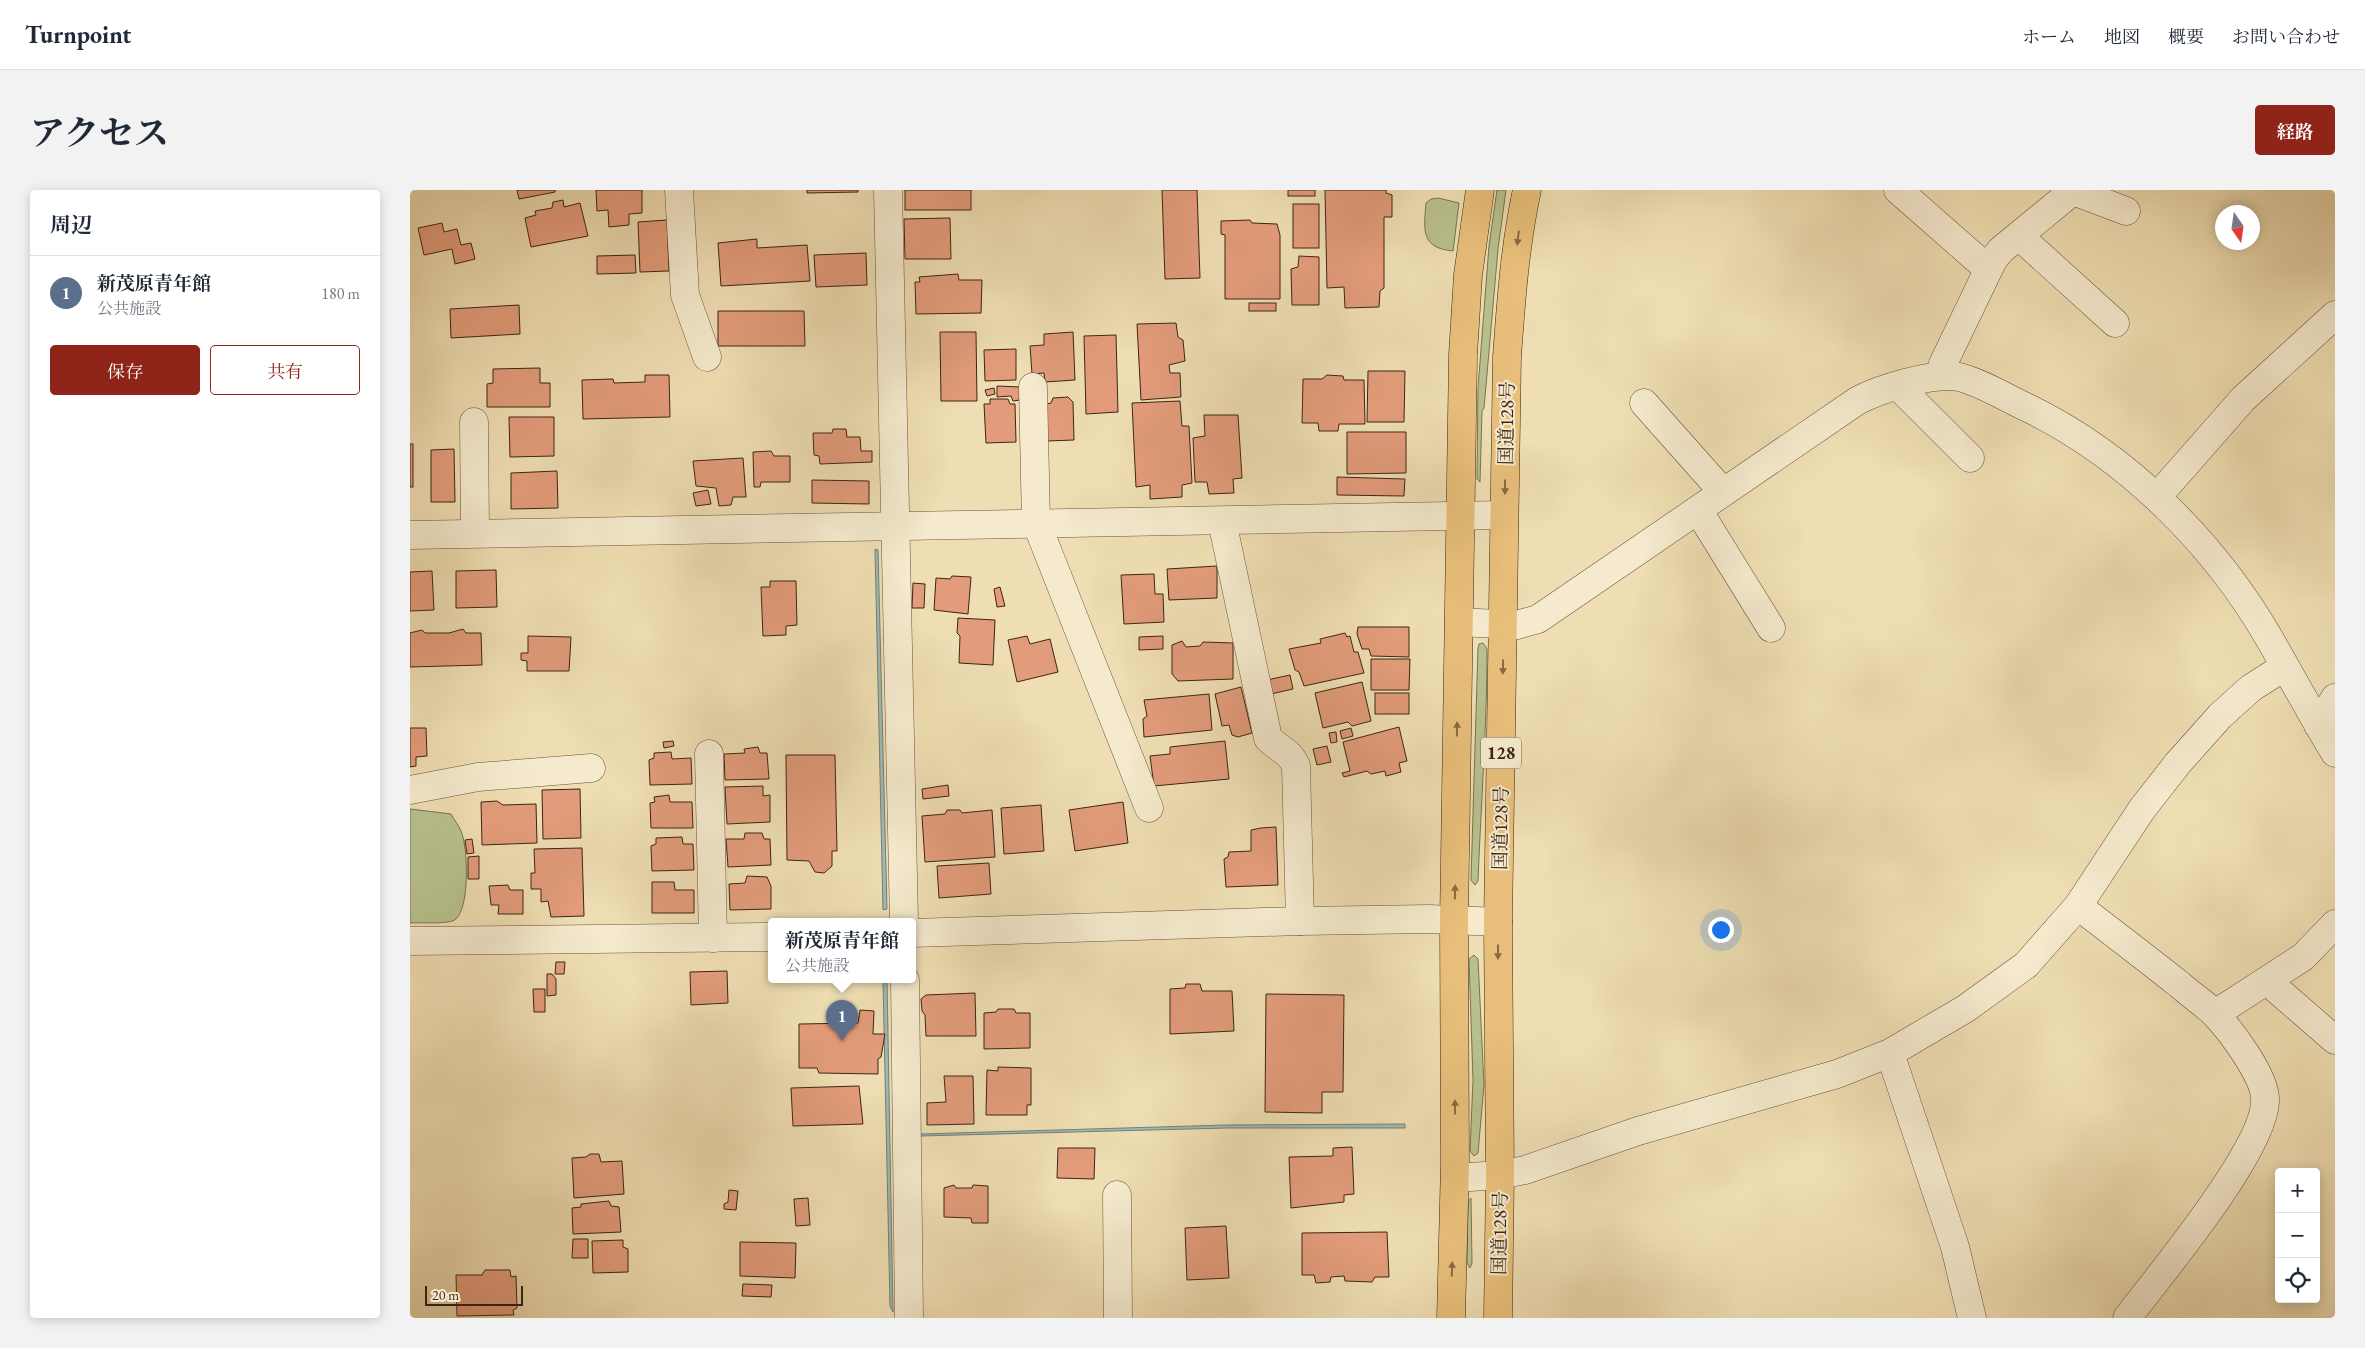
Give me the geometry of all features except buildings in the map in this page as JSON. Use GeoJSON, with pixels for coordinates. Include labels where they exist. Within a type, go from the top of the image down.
{"type":"FeatureCollection","features":[{"type":"Feature","properties":{"kind":"highway","name":"128"},"geometry":{"type":"LineString","coordinates":[[1451,1318],[1455,1178],[1454,920],[1465,315],[1468,275],[1480,190]]}},
{"type":"Feature","properties":{"kind":"highway","name":"国道128号"},"geometry":{"type":"LineString","coordinates":[[1498,1318],[1500,1175],[1498,922],[1507,357],[1511,294],[1519,227],[1527,190]]}},
{"type":"Feature","properties":{"kind":"street"},"geometry":{"type":"LineString","coordinates":[[679,190],[685,295],[708,358]]}},
{"type":"Feature","properties":{"kind":"street"},"geometry":{"type":"LineString","coordinates":[[888,190],[904,918]]}},
{"type":"Feature","properties":{"kind":"street"},"geometry":{"type":"LineString","coordinates":[[1898,190],[1988,269]]}},
{"type":"Feature","properties":{"kind":"street"},"geometry":{"type":"LineString","coordinates":[[1940,376],[1943,364],[1988,269],[2001,250],[2074,191],[2126,211]]}},
{"type":"Feature","properties":{"kind":"street"},"geometry":{"type":"LineString","coordinates":[[2019,236],[2115,323]]}},
{"type":"Feature","properties":{"kind":"street"},"geometry":{"type":"LineString","coordinates":[[2156,497],[2243,400],[2335,315]]}},
{"type":"Feature","properties":{"kind":"street"},"geometry":{"type":"LineString","coordinates":[[1459,622],[1523,624],[1538,619],[1857,401],[1872,393],[1898,386],[1940,376],[1957,377],[1973,382],[2057,422],[2105,454],[2156,497],[2200,544],[2239,592],[2268,637],[2335,753]]}},
{"type":"Feature","properties":{"kind":"street"},"geometry":{"type":"LineString","coordinates":[[1898,386],[1970,458]]}},
{"type":"Feature","properties":{"kind":"street"},"geometry":{"type":"LineString","coordinates":[[1033,387],[1036,522],[1149,808]]}},
{"type":"Feature","properties":{"kind":"street"},"geometry":{"type":"LineString","coordinates":[[1644,403],[1723,492]]}},
{"type":"Feature","properties":{"kind":"street"},"geometry":{"type":"LineString","coordinates":[[474,422],[475,533]]}},
{"type":"Feature","properties":{"kind":"street"},"geometry":{"type":"LineString","coordinates":[[1698,510],[1771,628]]}},
{"type":"Feature","properties":{"kind":"street"},"geometry":{"type":"LineString","coordinates":[[410,535],[1036,522],[1222,521],[1504,515]]}},
{"type":"Feature","properties":{"kind":"street"},"geometry":{"type":"LineString","coordinates":[[1222,521],[1268,738],[1274,745],[1289,754],[1296,766],[1300,921]]}},
{"type":"Feature","properties":{"kind":"street"},"geometry":{"type":"LineString","coordinates":[[1455,1178],[1500,1175],[1525,1170],[1638,1131],[1837,1074],[1890,1053],[1965,1009],[2026,965],[2078,906],[2142,809],[2178,763],[2220,716],[2251,688],[2284,667]]}},
{"type":"Feature","properties":{"kind":"street"},"geometry":{"type":"LineString","coordinates":[[2318,725],[2335,698]]}},
{"type":"Feature","properties":{"kind":"street"},"geometry":{"type":"LineString","coordinates":[[709,754],[713,938]]}},
{"type":"Feature","properties":{"kind":"street"},"geometry":{"type":"LineString","coordinates":[[410,790],[478,777],[591,768]]}},
{"type":"Feature","properties":{"kind":"street"},"geometry":{"type":"LineString","coordinates":[[2078,906],[2139,952],[2215,1014],[2249,1060],[2261,1081],[2266,1099],[2262,1117],[2243,1158],[2213,1205],[2127,1318]]}},
{"type":"Feature","properties":{"kind":"street"},"geometry":{"type":"LineString","coordinates":[[916,933],[1300,921],[1454,920],[1498,922]]}},
{"type":"Feature","properties":{"kind":"street"},"geometry":{"type":"LineString","coordinates":[[2215,1014],[2303,957],[2335,924]]}},
{"type":"Feature","properties":{"kind":"street"},"geometry":{"type":"LineString","coordinates":[[410,941],[768,937]]}},
{"type":"Feature","properties":{"kind":"street"},"geometry":{"type":"LineString","coordinates":[[2267,981],[2335,1040]]}},
{"type":"Feature","properties":{"kind":"street"},"geometry":{"type":"LineString","coordinates":[[905,983],[909,1318]]}},
{"type":"Feature","properties":{"kind":"street"},"geometry":{"type":"LineString","coordinates":[[1890,1053],[1955,1247],[1972,1318]]}},
{"type":"Feature","properties":{"kind":"street"},"geometry":{"type":"LineString","coordinates":[[1117,1195],[1118,1318]]}},
{"type":"Feature","properties":{"kind":"green space"},"geometry":{"type":"Polygon","coordinates":[[[1497,190],[1506,190],[1498,249],[1484,408],[1482,411],[1480,482],[1477,479],[1478,388],[1489,246],[1497,190]]]}},
{"type":"Feature","properties":{"kind":"green space"},"geometry":{"type":"Polygon","coordinates":[[[1438,198],[1459,203],[1453,251],[1435,246],[1426,236],[1426,203],[1431,199],[1438,198]]]}},
{"type":"Feature","properties":{"kind":"green space"},"geometry":{"type":"Polygon","coordinates":[[[1483,643],[1487,649],[1486,707],[1478,881],[1475,885],[1471,880],[1478,648],[1479,644],[1483,643]]]}},
{"type":"Feature","properties":{"kind":"green space"},"geometry":{"type":"Polygon","coordinates":[[[410,809],[451,814],[461,831],[465,850],[466,890],[461,912],[453,921],[410,923],[410,809]]]}},
{"type":"Feature","properties":{"kind":"green space"},"geometry":{"type":"Polygon","coordinates":[[[1474,955],[1478,959],[1484,1085],[1478,1153],[1474,1156],[1470,1151],[1473,1080],[1469,959],[1474,955]]]}},
{"type":"Feature","properties":{"kind":"green space"},"geometry":{"type":"Polygon","coordinates":[[[1471,1198],[1472,1263],[1470,1268],[1467,1263],[1468,1202],[1471,1198]]]}},
{"type":"Feature","properties":{"kind":"water"},"geometry":{"type":"Polygon","coordinates":[[[875,549],[878,550],[887,909],[883,910],[875,549]]]}},
{"type":"Feature","properties":{"kind":"water"},"geometry":{"type":"Polygon","coordinates":[[[883,983],[887,983],[893,1312],[890,1306],[883,983]]]}},
{"type":"Feature","properties":{"kind":"water"},"geometry":{"type":"Polygon","coordinates":[[[1405,1124],[1405,1128],[1227,1128],[921,1136],[921,1134],[1226,1125],[1405,1124]]]}},
{"type":"Feature","properties":{"kind":"place","name":"新茂原青年館"},"geometry":{"type":"Point","coordinates":[842,1041]}}]}
